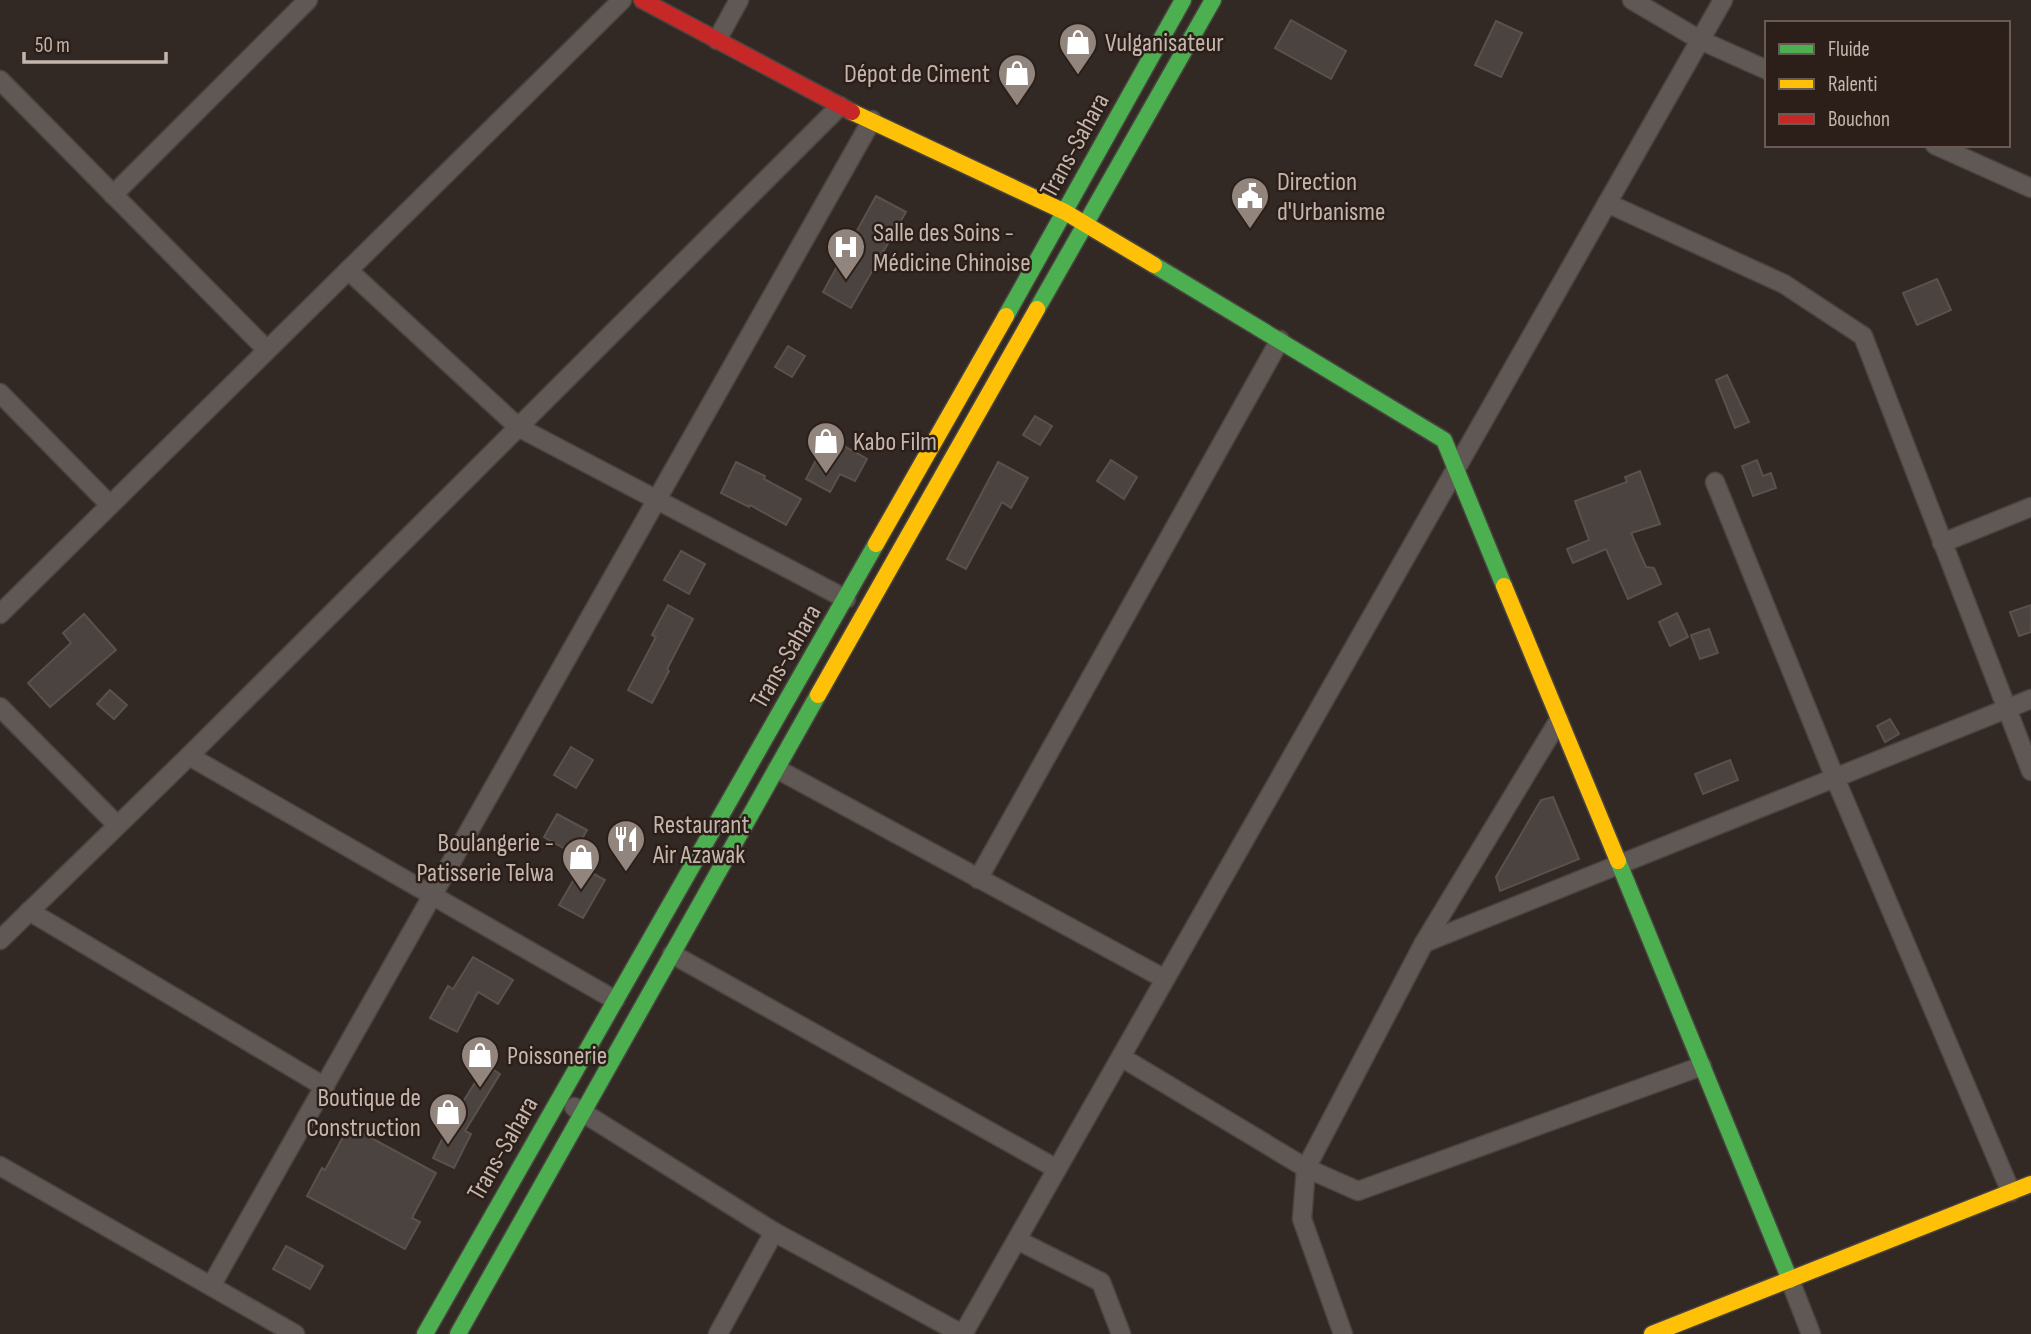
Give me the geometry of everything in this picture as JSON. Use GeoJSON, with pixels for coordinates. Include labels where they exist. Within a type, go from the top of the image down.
{"type":"FeatureCollection","features":[{"type":"Feature","properties":{"kind":"main road"},"geometry":{"type":"LineString","coordinates":[[642,0],[840,106],[1065,212],[1444,440],[1790,1280]]}},
{"type":"Feature","properties":{"kind":"main road","name":"Trans-Sahara"},"geometry":{"type":"LineString","coordinates":[[425,1334],[846,599],[1183,0]]}},
{"type":"Feature","properties":{"kind":"main road","name":"Trans-Sahara"},"geometry":{"type":"LineString","coordinates":[[458,1334],[1213,0]]}},
{"type":"Feature","properties":{"kind":"main road"},"geometry":{"type":"LineString","coordinates":[[1652,1334],[2031,1184]]}},
{"type":"Feature","properties":{"kind":"street"},"geometry":{"type":"LineString","coordinates":[[113,195],[309,0]]}},
{"type":"Feature","properties":{"kind":"street"},"geometry":{"type":"LineString","coordinates":[[0,614],[621,0]]}},
{"type":"Feature","properties":{"kind":"street"},"geometry":{"type":"LineString","coordinates":[[716,40],[739,0]]}},
{"type":"Feature","properties":{"kind":"street"},"geometry":{"type":"LineString","coordinates":[[1632,0],[1700,40],[1765,69]]}},
{"type":"Feature","properties":{"kind":"street"},"geometry":{"type":"LineString","coordinates":[[559,1098],[774,1232],[963,1334],[1723,0]]}},
{"type":"Feature","properties":{"kind":"street"},"geometry":{"type":"LineString","coordinates":[[0,80],[267,350]]}},
{"type":"Feature","properties":{"kind":"street"},"geometry":{"type":"LineString","coordinates":[[0,940],[189,756],[840,106]]}},
{"type":"Feature","properties":{"kind":"street"},"geometry":{"type":"LineString","coordinates":[[211,1286],[872,120]]}},
{"type":"Feature","properties":{"kind":"street"},"geometry":{"type":"LineString","coordinates":[[1939,147],[2031,188]]}},
{"type":"Feature","properties":{"kind":"street"},"geometry":{"type":"LineString","coordinates":[[1607,203],[1784,284],[1863,336],[2031,771]]}},
{"type":"Feature","properties":{"kind":"street"},"geometry":{"type":"LineString","coordinates":[[348,270],[518,427],[846,599]]}},
{"type":"Feature","properties":{"kind":"street"},"geometry":{"type":"LineString","coordinates":[[978,878],[1280,340]]}},
{"type":"Feature","properties":{"kind":"street"},"geometry":{"type":"LineString","coordinates":[[0,393],[110,505]]}},
{"type":"Feature","properties":{"kind":"street"},"geometry":{"type":"LineString","coordinates":[[1715,482],[1835,778],[2011,1192]]}},
{"type":"Feature","properties":{"kind":"street"},"geometry":{"type":"LineString","coordinates":[[1942,543],[2031,507]]}},
{"type":"Feature","properties":{"kind":"street"},"geometry":{"type":"LineString","coordinates":[[1424,943],[2031,699]]}},
{"type":"Feature","properties":{"kind":"street"},"geometry":{"type":"LineString","coordinates":[[0,707],[117,825]]}},
{"type":"Feature","properties":{"kind":"street"},"geometry":{"type":"LineString","coordinates":[[1343,1334],[1302,1219],[1306,1168],[1424,943],[1559,720]]}},
{"type":"Feature","properties":{"kind":"street"},"geometry":{"type":"LineString","coordinates":[[189,756],[615,1000]]}},
{"type":"Feature","properties":{"kind":"street"},"geometry":{"type":"LineString","coordinates":[[777,769],[1165,979]]}},
{"type":"Feature","properties":{"kind":"street"},"geometry":{"type":"LineString","coordinates":[[29,911],[325,1087]]}},
{"type":"Feature","properties":{"kind":"street"},"geometry":{"type":"LineString","coordinates":[[672,954],[1057,1169]]}},
{"type":"Feature","properties":{"kind":"street"},"geometry":{"type":"LineString","coordinates":[[1121,1057],[1306,1168],[1358,1191],[1702,1066]]}},
{"type":"Feature","properties":{"kind":"street"},"geometry":{"type":"LineString","coordinates":[[0,1166],[295,1334]]}},
{"type":"Feature","properties":{"kind":"street"},"geometry":{"type":"LineString","coordinates":[[718,1334],[774,1232]]}},
{"type":"Feature","properties":{"kind":"street"},"geometry":{"type":"LineString","coordinates":[[1017,1240],[1101,1282],[1121,1334]]}},
{"type":"Feature","properties":{"kind":"street"},"geometry":{"type":"LineString","coordinates":[[1790,1280],[1811,1334]]}},
{"type":"Feature","properties":{"kind":"building"},"geometry":{"type":"Polygon","coordinates":[[[1291,20],[1346,51],[1331,79],[1275,48],[1291,20]]]}},
{"type":"Feature","properties":{"kind":"building"},"geometry":{"type":"Polygon","coordinates":[[[1496,21],[1522,33],[1501,77],[1475,65],[1496,21]]]}},
{"type":"Feature","properties":{"kind":"building"},"geometry":{"type":"Polygon","coordinates":[[[876,196],[906,212],[851,308],[823,292],[876,196]]]}},
{"type":"Feature","properties":{"kind":"building"},"geometry":{"type":"Polygon","coordinates":[[[1937,279],[1951,310],[1917,325],[1903,293],[1937,279]]]}},
{"type":"Feature","properties":{"kind":"building"},"geometry":{"type":"Polygon","coordinates":[[[788,346],[805,356],[792,377],[775,367],[788,346]]]}},
{"type":"Feature","properties":{"kind":"building"},"geometry":{"type":"Polygon","coordinates":[[[1727,375],[1749,422],[1735,428],[1716,380],[1727,375]]]}},
{"type":"Feature","properties":{"kind":"building"},"geometry":{"type":"Polygon","coordinates":[[[1035,416],[1052,426],[1040,445],[1023,435],[1035,416]]]}},
{"type":"Feature","properties":{"kind":"building"},"geometry":{"type":"Polygon","coordinates":[[[828,437],[867,459],[855,481],[840,474],[830,492],[806,479],[828,437]]]}},
{"type":"Feature","properties":{"kind":"building"},"geometry":{"type":"Polygon","coordinates":[[[1111,460],[1137,477],[1124,499],[1097,481],[1111,460]]]}},
{"type":"Feature","properties":{"kind":"building"},"geometry":{"type":"Polygon","coordinates":[[[1757,460],[1763,476],[1771,473],[1776,488],[1753,496],[1742,466],[1757,460]]]}},
{"type":"Feature","properties":{"kind":"building"},"geometry":{"type":"Polygon","coordinates":[[[736,462],[765,476],[764,479],[801,499],[786,525],[721,493],[736,462]]]}},
{"type":"Feature","properties":{"kind":"building"},"geometry":{"type":"Polygon","coordinates":[[[998,462],[1028,478],[1011,508],[1002,502],[966,569],[947,559],[998,462]]]}},
{"type":"Feature","properties":{"kind":"building"},"geometry":{"type":"Polygon","coordinates":[[[1640,471],[1660,524],[1631,533],[1646,567],[1654,568],[1661,584],[1628,599],[1606,549],[1573,563],[1567,549],[1589,540],[1575,501],[1627,482],[1625,477],[1640,471]]]}},
{"type":"Feature","properties":{"kind":"building"},"geometry":{"type":"Polygon","coordinates":[[[681,551],[705,564],[689,594],[664,580],[681,551]]]}},
{"type":"Feature","properties":{"kind":"building"},"geometry":{"type":"Polygon","coordinates":[[[668,605],[693,619],[652,703],[628,690],[656,637],[652,635],[668,605]]]}},
{"type":"Feature","properties":{"kind":"building"},"geometry":{"type":"Polygon","coordinates":[[[2031,605],[2031,632],[2019,636],[2010,612],[2031,605]]]}},
{"type":"Feature","properties":{"kind":"building"},"geometry":{"type":"Polygon","coordinates":[[[1677,613],[1688,637],[1670,646],[1659,622],[1677,613]]]}},
{"type":"Feature","properties":{"kind":"building"},"geometry":{"type":"Polygon","coordinates":[[[84,614],[116,650],[50,707],[28,683],[71,643],[63,633],[84,614]]]}},
{"type":"Feature","properties":{"kind":"building"},"geometry":{"type":"Polygon","coordinates":[[[1709,629],[1718,653],[1700,659],[1691,635],[1709,629]]]}},
{"type":"Feature","properties":{"kind":"building"},"geometry":{"type":"Polygon","coordinates":[[[110,690],[127,705],[114,719],[97,704],[110,690]]]}},
{"type":"Feature","properties":{"kind":"building"},"geometry":{"type":"Polygon","coordinates":[[[1890,719],[1899,734],[1885,742],[1877,726],[1890,719]]]}},
{"type":"Feature","properties":{"kind":"building"},"geometry":{"type":"Polygon","coordinates":[[[571,747],[593,760],[576,788],[554,775],[571,747]]]}},
{"type":"Feature","properties":{"kind":"building"},"geometry":{"type":"Polygon","coordinates":[[[1730,760],[1738,780],[1703,794],[1695,774],[1730,760]]]}},
{"type":"Feature","properties":{"kind":"building"},"geometry":{"type":"Polygon","coordinates":[[[1553,797],[1579,859],[1500,891],[1496,877],[1541,800],[1553,797]]]}},
{"type":"Feature","properties":{"kind":"building"},"geometry":{"type":"Polygon","coordinates":[[[557,814],[587,830],[574,854],[544,837],[557,814]]]}},
{"type":"Feature","properties":{"kind":"building"},"geometry":{"type":"Polygon","coordinates":[[[581,867],[605,880],[583,918],[559,905],[581,867]]]}},
{"type":"Feature","properties":{"kind":"building"},"geometry":{"type":"Polygon","coordinates":[[[473,957],[513,980],[498,1004],[478,992],[457,1032],[430,1018],[448,986],[453,989],[473,957]]]}},
{"type":"Feature","properties":{"kind":"building"},"geometry":{"type":"Polygon","coordinates":[[[486,1065],[500,1074],[465,1131],[471,1134],[454,1168],[433,1158],[451,1121],[486,1065]]]}},
{"type":"Feature","properties":{"kind":"building"},"geometry":{"type":"Polygon","coordinates":[[[349,1126],[436,1173],[412,1218],[420,1222],[405,1249],[307,1196],[349,1126]]]}},
{"type":"Feature","properties":{"kind":"building"},"geometry":{"type":"Polygon","coordinates":[[[286,1246],[323,1266],[310,1289],[273,1269],[286,1246]]]}},
{"type":"Feature","properties":{"kind":"traffic: fast"},"geometry":{"type":"LineString","coordinates":[[1006,316],[1183,0]]}},
{"type":"Feature","properties":{"kind":"traffic: fast"},"geometry":{"type":"LineString","coordinates":[[1037,309],[1213,0]]}},
{"type":"Feature","properties":{"kind":"traffic: fast"},"geometry":{"type":"LineString","coordinates":[[1154,265],[1444,440],[1504,586]]}},
{"type":"Feature","properties":{"kind":"traffic: fast"},"geometry":{"type":"LineString","coordinates":[[425,1334],[876,544]]}},
{"type":"Feature","properties":{"kind":"traffic: fast"},"geometry":{"type":"LineString","coordinates":[[458,1334],[818,695]]}},
{"type":"Feature","properties":{"kind":"traffic: fast"},"geometry":{"type":"LineString","coordinates":[[1618,861],[1790,1280]]}},
{"type":"Feature","properties":{"kind":"traffic: slow"},"geometry":{"type":"LineString","coordinates":[[852,112],[1065,212],[1154,265]]}},
{"type":"Feature","properties":{"kind":"traffic: slow"},"geometry":{"type":"LineString","coordinates":[[818,695],[1037,309]]}},
{"type":"Feature","properties":{"kind":"traffic: slow"},"geometry":{"type":"LineString","coordinates":[[876,544],[1006,316]]}},
{"type":"Feature","properties":{"kind":"traffic: slow"},"geometry":{"type":"LineString","coordinates":[[1504,586],[1618,861]]}},
{"type":"Feature","properties":{"kind":"traffic: slow"},"geometry":{"type":"LineString","coordinates":[[1652,1334],[2031,1184]]}},
{"type":"Feature","properties":{"kind":"traffic: jam"},"geometry":{"type":"LineString","coordinates":[[642,0],[852,112]]}},
{"type":"Feature","properties":{"kind":"place","name":"Vulganisateur"},"geometry":{"type":"Point","coordinates":[1078,76]}},
{"type":"Feature","properties":{"kind":"place","name":"Dépot de Ciment"},"geometry":{"type":"Point","coordinates":[1017,107]}},
{"type":"Feature","properties":{"kind":"place","name":"Direction d'Urbanisme"},"geometry":{"type":"Point","coordinates":[1250,230]}},
{"type":"Feature","properties":{"kind":"place","name":"Salle des Soins - Médicine Chinoise"},"geometry":{"type":"Point","coordinates":[846,281]}},
{"type":"Feature","properties":{"kind":"place","name":"Kabo Film"},"geometry":{"type":"Point","coordinates":[826,475]}},
{"type":"Feature","properties":{"kind":"place","name":"Restaurant Air Azawak"},"geometry":{"type":"Point","coordinates":[626,873]}},
{"type":"Feature","properties":{"kind":"place","name":"Boulangerie - Patisserie Telwa"},"geometry":{"type":"Point","coordinates":[581,891]}},
{"type":"Feature","properties":{"kind":"place","name":"Poissonerie"},"geometry":{"type":"Point","coordinates":[480,1089]}},
{"type":"Feature","properties":{"kind":"place","name":"Boutique de Construction"},"geometry":{"type":"Point","coordinates":[448,1146]}}]}
